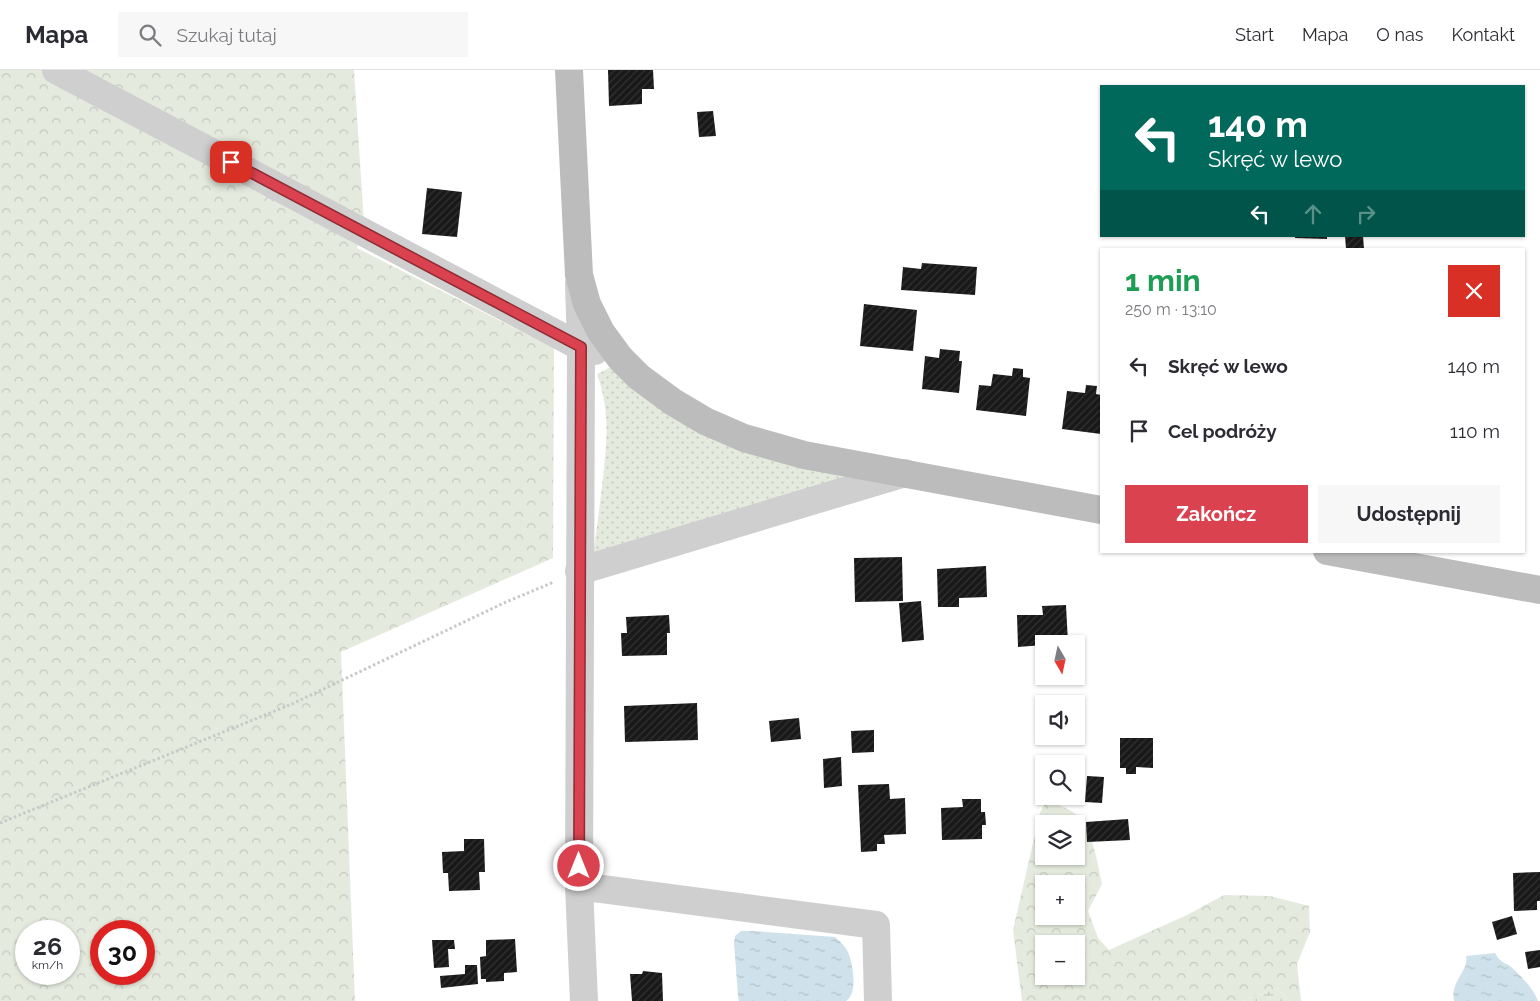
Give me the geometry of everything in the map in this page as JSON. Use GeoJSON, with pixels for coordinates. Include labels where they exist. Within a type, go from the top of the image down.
{"type":"FeatureCollection","features":[{"type":"Feature","properties":{"kind":"street"},"geometry":{"type":"LineString","coordinates":[[56,70],[581,347],[620,358]]}},
{"type":"Feature","properties":{"kind":"street"},"geometry":{"type":"LineString","coordinates":[[569,70],[581,347],[579,886],[584,1001]]}},
{"type":"Feature","properties":{"kind":"street"},"geometry":{"type":"LineString","coordinates":[[579,275],[587,304],[601,332],[620,358],[639,377],[673,402],[705,421],[744,438],[804,455],[1100,510]]}},
{"type":"Feature","properties":{"kind":"street"},"geometry":{"type":"LineString","coordinates":[[579,571],[905,473]]}},
{"type":"Feature","properties":{"kind":"street"},"geometry":{"type":"LineString","coordinates":[[1339,553],[1540,590]]}},
{"type":"Feature","properties":{"kind":"street"},"geometry":{"type":"LineString","coordinates":[[579,886],[876,925],[878,1001]]}},
{"type":"Feature","properties":{"kind":"path"},"geometry":{"type":"LineString","coordinates":[[0,823],[292,704],[506,602],[579,571]]}},
{"type":"Feature","properties":{"kind":"green space"},"geometry":{"type":"Polygon","coordinates":[[[0,70],[354,70],[364,223],[357,248],[554,348],[553,558],[341,652],[355,1001],[0,1001],[0,70]]]}},
{"type":"Feature","properties":{"kind":"green space"},"geometry":{"type":"Polygon","coordinates":[[[611,367],[638,393],[672,416],[836,475],[860,481],[593,555],[606,438],[606,413],[597,374],[611,367]]]}},
{"type":"Feature","properties":{"kind":"green space"},"geometry":{"type":"Polygon","coordinates":[[[1044,805],[1059,805],[1077,815],[1040,815],[1044,805]]]}},
{"type":"Feature","properties":{"kind":"green space"},"geometry":{"type":"Polygon","coordinates":[[[1085,826],[1095,850],[1102,884],[1088,911],[1098,938],[1109,950],[1187,915],[1224,895],[1270,896],[1309,906],[1310,932],[1297,964],[1301,1001],[1289,1001],[1278,988],[1242,1001],[1022,1001],[1013,930],[1035,835],[1035,865],[1085,865],[1085,826]]]}},
{"type":"Feature","properties":{"kind":"green space"},"geometry":{"type":"Polygon","coordinates":[[[1278,988],[1289,1001],[1242,1001],[1278,988]]]}},
{"type":"Feature","properties":{"kind":"water"},"geometry":{"type":"Polygon","coordinates":[[[741,931],[835,937],[847,950],[850,957],[853,986],[850,997],[846,1001],[739,1001],[734,943],[735,936],[741,931]]]}},
{"type":"Feature","properties":{"kind":"water"},"geometry":{"type":"Polygon","coordinates":[[[1495,953],[1500,960],[1510,966],[1522,978],[1533,991],[1538,1001],[1454,1001],[1453,994],[1465,967],[1466,956],[1495,953]]]}},
{"type":"Feature","properties":{"kind":"building"},"geometry":{"type":"Polygon","coordinates":[[[608,70],[653,70],[654,89],[642,89],[642,104],[609,106],[608,70]]]}},
{"type":"Feature","properties":{"kind":"building"},"geometry":{"type":"Polygon","coordinates":[[[713,111],[716,136],[699,137],[697,112],[713,111]]]}},
{"type":"Feature","properties":{"kind":"building"},"geometry":{"type":"Polygon","coordinates":[[[427,188],[462,192],[457,237],[422,234],[427,188]]]}},
{"type":"Feature","properties":{"kind":"building"},"geometry":{"type":"Polygon","coordinates":[[[1327,237],[1327,239],[1295,238],[1327,237]]]}},
{"type":"Feature","properties":{"kind":"building"},"geometry":{"type":"Polygon","coordinates":[[[1345,237],[1363,237],[1364,248],[1346,248],[1345,237]]]}},
{"type":"Feature","properties":{"kind":"building"},"geometry":{"type":"Polygon","coordinates":[[[922,263],[977,267],[975,295],[901,290],[903,267],[921,269],[922,263]]]}},
{"type":"Feature","properties":{"kind":"building"},"geometry":{"type":"Polygon","coordinates":[[[864,304],[917,310],[913,351],[860,346],[864,304]]]}},
{"type":"Feature","properties":{"kind":"building"},"geometry":{"type":"Polygon","coordinates":[[[940,349],[960,351],[959,361],[962,361],[959,393],[922,389],[925,356],[939,358],[940,349]]]}},
{"type":"Feature","properties":{"kind":"building"},"geometry":{"type":"Polygon","coordinates":[[[1013,368],[1023,369],[1023,377],[1030,378],[1026,416],[976,410],[979,385],[991,386],[993,374],[1012,376],[1013,368]]]}},
{"type":"Feature","properties":{"kind":"building"},"geometry":{"type":"Polygon","coordinates":[[[1086,385],[1097,386],[1096,394],[1100,395],[1100,434],[1062,429],[1067,391],[1085,393],[1086,385]]]}},
{"type":"Feature","properties":{"kind":"building"},"geometry":{"type":"Polygon","coordinates":[[[902,557],[903,601],[855,602],[854,558],[902,557]]]}},
{"type":"Feature","properties":{"kind":"building"},"geometry":{"type":"Polygon","coordinates":[[[986,566],[987,597],[959,598],[959,607],[938,607],[937,569],[986,566]]]}},
{"type":"Feature","properties":{"kind":"building"},"geometry":{"type":"Polygon","coordinates":[[[921,601],[924,640],[902,642],[899,603],[921,601]]]}},
{"type":"Feature","properties":{"kind":"building"},"geometry":{"type":"Polygon","coordinates":[[[1066,605],[1068,635],[1035,635],[1035,646],[1018,647],[1017,615],[1043,615],[1042,606],[1066,605]]]}},
{"type":"Feature","properties":{"kind":"building"},"geometry":{"type":"Polygon","coordinates":[[[669,615],[670,633],[667,633],[667,655],[622,656],[621,633],[627,633],[626,617],[669,615]]]}},
{"type":"Feature","properties":{"kind":"building"},"geometry":{"type":"Polygon","coordinates":[[[697,703],[698,740],[625,742],[624,706],[697,703]]]}},
{"type":"Feature","properties":{"kind":"building"},"geometry":{"type":"Polygon","coordinates":[[[799,718],[801,739],[771,742],[769,721],[799,718]]]}},
{"type":"Feature","properties":{"kind":"building"},"geometry":{"type":"Polygon","coordinates":[[[874,730],[874,752],[852,753],[851,731],[874,730]]]}},
{"type":"Feature","properties":{"kind":"building"},"geometry":{"type":"Polygon","coordinates":[[[1120,738],[1153,738],[1153,768],[1136,767],[1136,774],[1126,774],[1126,768],[1120,768],[1120,738]]]}},
{"type":"Feature","properties":{"kind":"building"},"geometry":{"type":"Polygon","coordinates":[[[841,757],[842,786],[824,788],[823,759],[841,757]]]}},
{"type":"Feature","properties":{"kind":"building"},"geometry":{"type":"Polygon","coordinates":[[[1087,776],[1104,777],[1102,803],[1085,802],[1087,776]]]}},
{"type":"Feature","properties":{"kind":"building"},"geometry":{"type":"Polygon","coordinates":[[[889,784],[890,799],[905,798],[906,834],[884,835],[885,844],[877,844],[877,851],[861,852],[858,785],[889,784]]]}},
{"type":"Feature","properties":{"kind":"building"},"geometry":{"type":"Polygon","coordinates":[[[962,799],[981,799],[981,812],[985,812],[986,825],[982,825],[982,839],[942,840],[941,808],[963,807],[962,799]]]}},
{"type":"Feature","properties":{"kind":"building"},"geometry":{"type":"Polygon","coordinates":[[[1128,819],[1130,840],[1087,842],[1086,822],[1128,819]]]}},
{"type":"Feature","properties":{"kind":"building"},"geometry":{"type":"Polygon","coordinates":[[[464,839],[484,839],[485,872],[479,872],[480,890],[449,891],[448,873],[443,873],[442,852],[464,851],[464,839]]]}},
{"type":"Feature","properties":{"kind":"building"},"geometry":{"type":"Polygon","coordinates":[[[1540,872],[1540,901],[1537,901],[1537,910],[1514,911],[1513,873],[1540,872]]]}},
{"type":"Feature","properties":{"kind":"building"},"geometry":{"type":"Polygon","coordinates":[[[1512,916],[1517,934],[1497,940],[1492,922],[1512,916]]]}},
{"type":"Feature","properties":{"kind":"building"},"geometry":{"type":"Polygon","coordinates":[[[515,939],[517,972],[504,973],[504,981],[486,982],[486,979],[481,979],[480,957],[486,956],[486,940],[515,939]]]}},
{"type":"Feature","properties":{"kind":"building"},"geometry":{"type":"Polygon","coordinates":[[[432,940],[454,940],[455,949],[448,949],[449,967],[434,968],[432,940]]]}},
{"type":"Feature","properties":{"kind":"building"},"geometry":{"type":"Polygon","coordinates":[[[1540,950],[1540,967],[1528,969],[1525,952],[1540,950]]]}},
{"type":"Feature","properties":{"kind":"building"},"geometry":{"type":"Polygon","coordinates":[[[465,965],[477,965],[478,984],[441,988],[440,976],[465,974],[465,965]]]}},
{"type":"Feature","properties":{"kind":"building"},"geometry":{"type":"Polygon","coordinates":[[[643,971],[662,973],[663,1001],[632,1001],[630,974],[642,974],[643,971]]]}},
{"type":"Feature","properties":{"kind":"route"},"geometry":{"type":"LineString","coordinates":[[231,162],[581,347],[579,866]]}}]}
